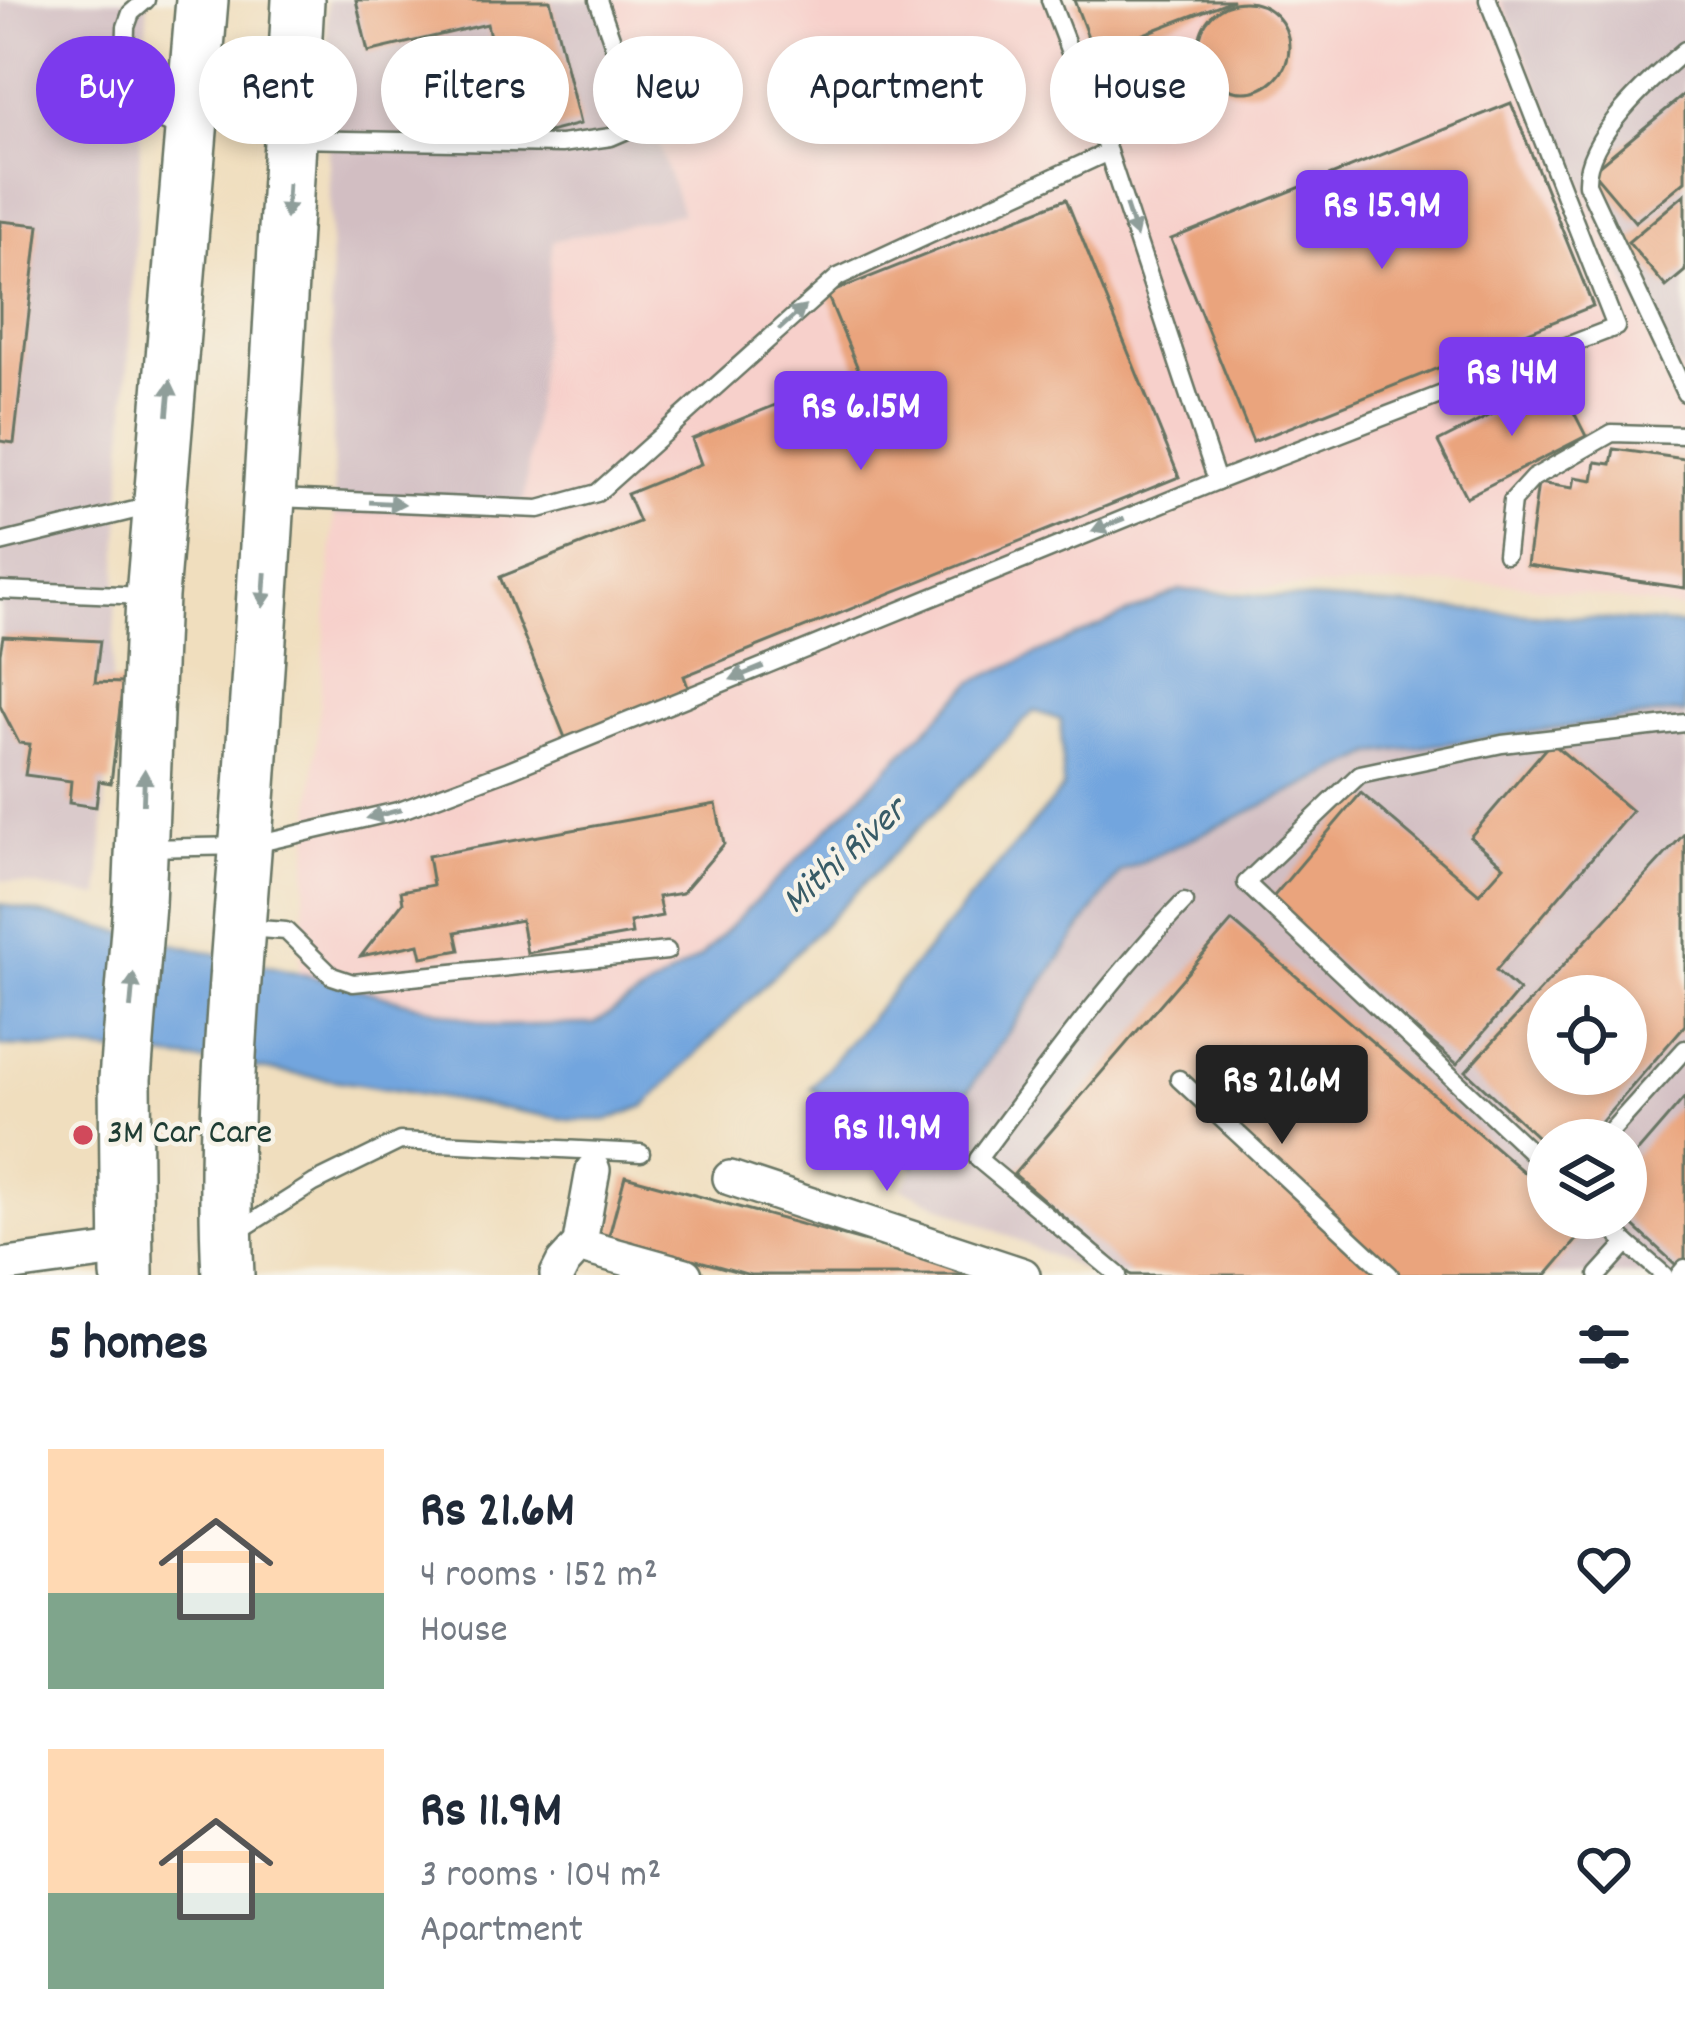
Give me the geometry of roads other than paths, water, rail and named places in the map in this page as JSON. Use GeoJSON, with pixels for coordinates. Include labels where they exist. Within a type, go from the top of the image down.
{"type":"FeatureCollection","features":[{"type":"Feature","properties":{"kind":"main road"},"geometry":{"type":"LineString","coordinates":[[126,1262],[125,1079],[139,904],[152,596],[202,0]]}},
{"type":"Feature","properties":{"kind":"main road"},"geometry":{"type":"LineString","coordinates":[[296,36],[298,0]]}},
{"type":"Feature","properties":{"kind":"main road"},"geometry":{"type":"LineString","coordinates":[[227,1257],[228,1095],[237,935],[270,497],[290,144]]}},
{"type":"Feature","properties":{"kind":"street"},"geometry":{"type":"LineString","coordinates":[[593,1170],[585,1247],[685,1275]]}},
{"type":"Feature","properties":{"kind":"street"},"geometry":{"type":"LineString","coordinates":[[730,1178],[1023,1275]]}},
{"type":"Feature","properties":{"kind":"street"},"geometry":{"type":"LineString","coordinates":[[556,1275],[583,1240]]}},
{"type":"Feature","properties":{"kind":"street"},"geometry":{"type":"LineString","coordinates":[[0,1266],[126,1262]]}},
{"type":"Feature","properties":{"kind":"lane"},"geometry":{"type":"LineString","coordinates":[[146,0],[131,13],[126,27],[124,93],[136,109],[191,134]]}},
{"type":"Feature","properties":{"kind":"lane"},"geometry":{"type":"LineString","coordinates":[[357,140],[562,145],[625,131],[635,106],[598,0]]}},
{"type":"Feature","properties":{"kind":"lane"},"geometry":{"type":"LineString","coordinates":[[1050,0],[1108,152],[1216,481]]}},
{"type":"Feature","properties":{"kind":"lane"},"geometry":{"type":"LineString","coordinates":[[142,848],[246,847],[402,810],[1216,481],[1616,327],[1488,0]]}},
{"type":"Feature","properties":{"kind":"lane"},"geometry":{"type":"LineString","coordinates":[[1685,50],[1613,120],[1586,168],[1587,184],[1685,393]]}},
{"type":"Feature","properties":{"kind":"lane"},"geometry":{"type":"LineString","coordinates":[[270,497],[539,509],[597,493],[838,277],[1108,152]]}},
{"type":"Feature","properties":{"kind":"lane"},"geometry":{"type":"LineString","coordinates":[[1506,554],[1512,501],[1533,478],[1612,433],[1685,435]]}},
{"type":"Feature","properties":{"kind":"lane"},"geometry":{"type":"LineString","coordinates":[[0,543],[160,503]]}},
{"type":"Feature","properties":{"kind":"lane"},"geometry":{"type":"LineString","coordinates":[[0,590],[152,596]]}},
{"type":"Feature","properties":{"kind":"lane"},"geometry":{"type":"LineString","coordinates":[[1527,1148],[1246,883],[1360,774],[1502,744],[1685,723]]}},
{"type":"Feature","properties":{"kind":"lane"},"geometry":{"type":"LineString","coordinates":[[1118,1275],[978,1159],[1121,972],[1184,902]]}},
{"type":"Feature","properties":{"kind":"lane"},"geometry":{"type":"LineString","coordinates":[[237,935],[286,931],[332,976],[353,983],[667,951]]}},
{"type":"Feature","properties":{"kind":"lane"},"geometry":{"type":"LineString","coordinates":[[1622,1119],[1685,1049]]}},
{"type":"Feature","properties":{"kind":"lane"},"geometry":{"type":"LineString","coordinates":[[1179,1079],[1390,1275]]}},
{"type":"Feature","properties":{"kind":"lane"},"geometry":{"type":"LineString","coordinates":[[227,1257],[314,1184],[400,1141],[640,1153]]}},
{"type":"Feature","properties":{"kind":"lane"},"geometry":{"type":"LineString","coordinates":[[1615,1239],[1622,1249],[1664,1275]]}},
{"type":"Feature","properties":{"kind":"lane"},"geometry":{"type":"LineString","coordinates":[[1598,1275],[1622,1249]]}},
{"type":"Feature","properties":{"kind":"lane"},"geometry":{"type":"LineString","coordinates":[[1679,1275],[1685,1268]]}},
{"type":"Feature","properties":{"kind":"water","name":"Mithi River"},"geometry":{"type":"Polygon","coordinates":[[[1180,590],[1685,625],[1685,714],[1375,753],[1120,872],[915,1166],[811,1088],[1063,788],[1061,720],[1034,711],[645,1106],[608,1120],[571,1120],[215,1063],[0,1046],[0,904],[299,973],[495,1026],[594,1024],[700,957],[973,682],[1180,590]]]}},
{"type":"Feature","properties":{"kind":"place","name":"3M Car Care"},"geometry":{"type":"Point","coordinates":[83,1135]}}]}
